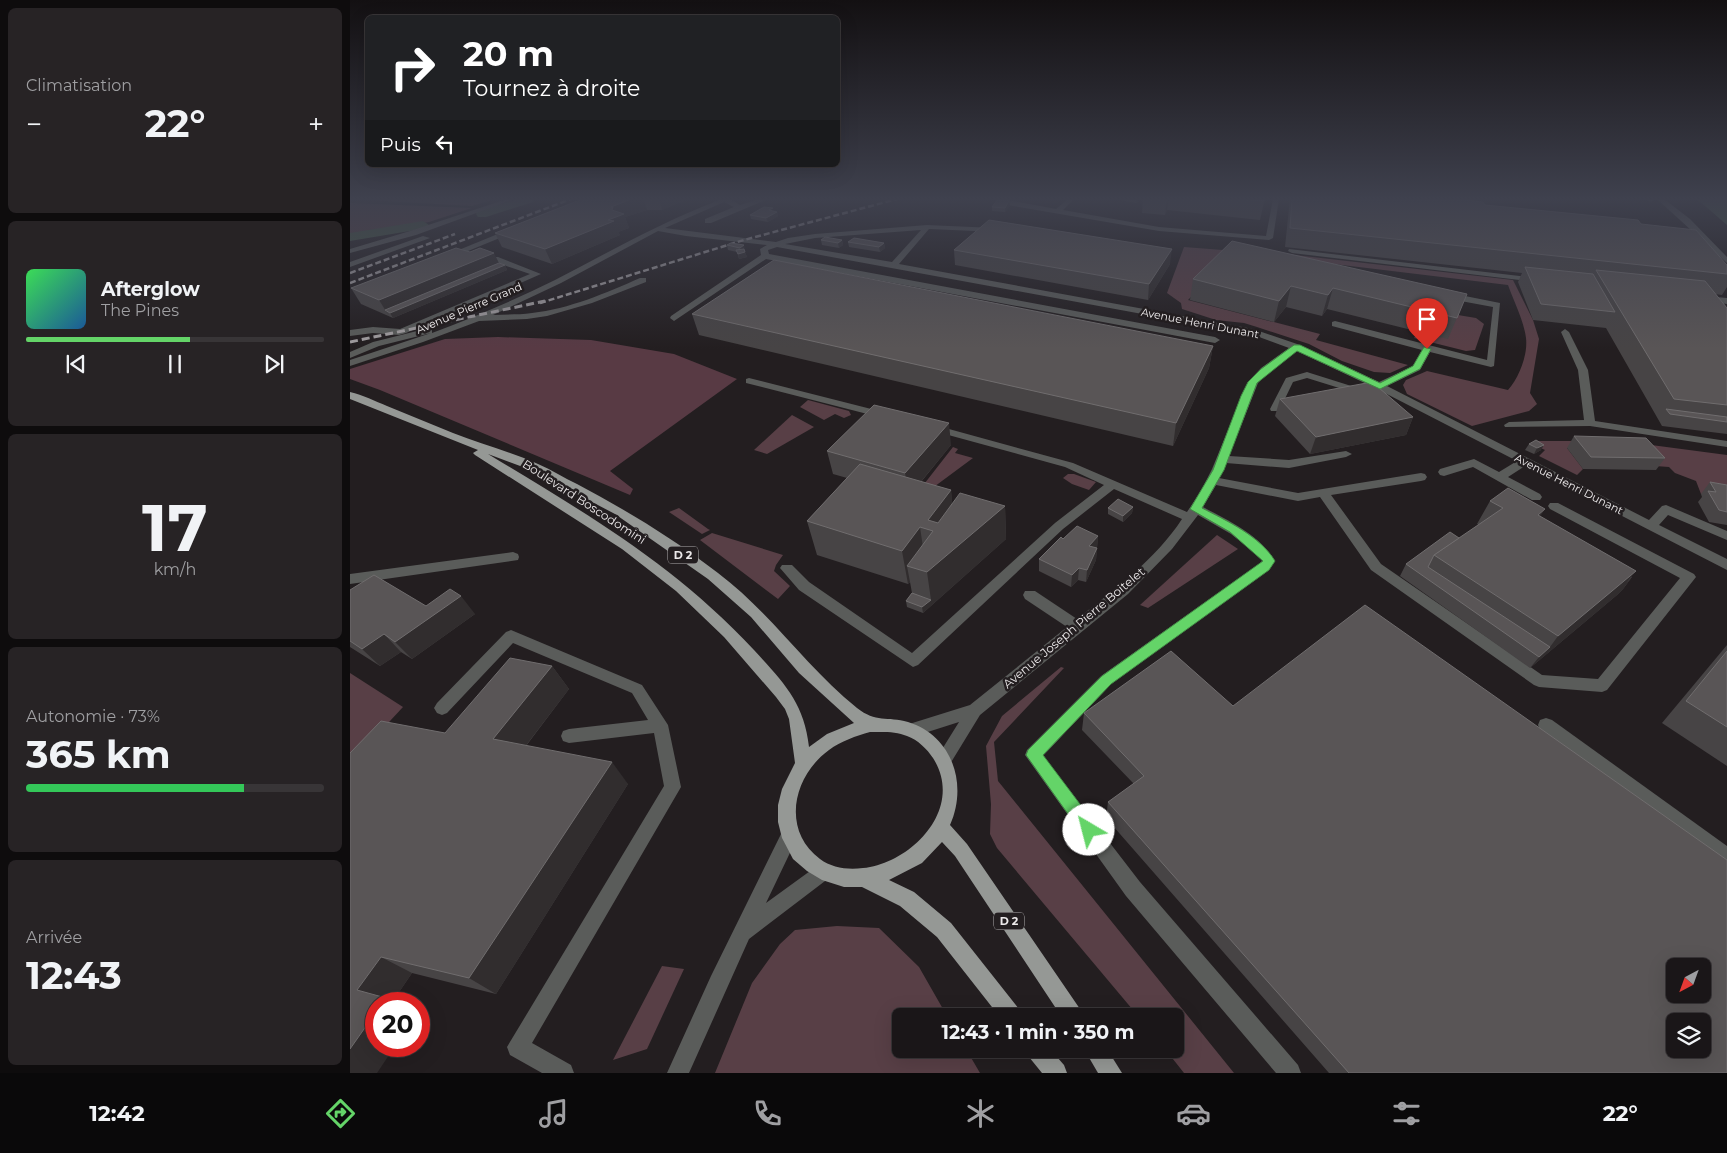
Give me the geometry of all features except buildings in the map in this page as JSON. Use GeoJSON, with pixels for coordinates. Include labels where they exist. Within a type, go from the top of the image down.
{"type":"FeatureCollection","features":[{"type":"Feature","properties":{"kind":"main road","name":"Boulevard Boscodomini"},"geometry":{"type":"LineString","coordinates":[[350,394],[458,439],[535,467],[619,511],[706,571],[756,613],[811,675],[852,713],[870,725]]}},
{"type":"Feature","properties":{"kind":"main road","name":"Boulevard Boscodomini"},"geometry":{"type":"LineString","coordinates":[[458,439],[603,529],[707,610],[791,704],[800,733],[803,764]]}},
{"type":"Feature","properties":{"kind":"main road"},"geometry":{"type":"LineString","coordinates":[[870,725],[892,725],[912,730],[930,742],[944,759],[951,780],[950,804],[941,828],[922,852],[895,870],[864,878],[843,878],[823,872],[802,857],[789,836],[786,818],[787,799],[793,781],[803,764],[822,746],[844,732],[870,725]]}},
{"type":"Feature","properties":{"kind":"main road","name":"D 2"},"geometry":{"type":"LineString","coordinates":[[941,828],[961,850],[1068,1008]]}},
{"type":"Feature","properties":{"kind":"main road"},"geometry":{"type":"LineString","coordinates":[[864,878],[907,899],[944,930],[1006,1008]]}},
{"type":"Feature","properties":{"kind":"main road"},"geometry":{"type":"LineString","coordinates":[[1044,1058],[1056,1073]]}},
{"type":"Feature","properties":{"kind":"main road"},"geometry":{"type":"LineString","coordinates":[[1101,1058],[1111,1073]]}},
{"type":"Feature","properties":{"kind":"street"},"geometry":{"type":"LineString","coordinates":[[350,265],[393,249]]}},
{"type":"Feature","properties":{"kind":"street"},"geometry":{"type":"LineString","coordinates":[[436,261],[466,249]]}},
{"type":"Feature","properties":{"kind":"street","name":"Avenue Pierre Grand"},"geometry":{"type":"LineString","coordinates":[[350,363],[417,342],[533,293],[616,249]]}},
{"type":"Feature","properties":{"kind":"street"},"geometry":{"type":"LineString","coordinates":[[764,249],[765,256]]}},
{"type":"Feature","properties":{"kind":"street","name":"Avenue Henri Dunant"},"geometry":{"type":"LineString","coordinates":[[803,249],[1253,332],[1297,347],[1380,386],[1420,411],[1525,461],[1727,565]]}},
{"type":"Feature","properties":{"kind":"street"},"geometry":{"type":"LineString","coordinates":[[894,265],[908,249]]}},
{"type":"Feature","properties":{"kind":"street"},"geometry":{"type":"LineString","coordinates":[[1715,249],[1727,261]]}},
{"type":"Feature","properties":{"kind":"street"},"geometry":{"type":"LineString","coordinates":[[1292,250],[1547,281]]}},
{"type":"Feature","properties":{"kind":"street"},"geometry":{"type":"LineString","coordinates":[[674,318],[765,256],[1215,340]]}},
{"type":"Feature","properties":{"kind":"street"},"geometry":{"type":"LineString","coordinates":[[350,355],[537,274],[496,259]]}},
{"type":"Feature","properties":{"kind":"street"},"geometry":{"type":"LineString","coordinates":[[376,344],[465,322],[487,318],[535,315],[567,308],[613,293],[643,280]]}},
{"type":"Feature","properties":{"kind":"street"},"geometry":{"type":"LineString","coordinates":[[1335,324],[1427,349],[1492,364],[1498,305],[1440,294]]}},
{"type":"Feature","properties":{"kind":"street"},"geometry":{"type":"LineString","coordinates":[[1699,298],[1727,301]]}},
{"type":"Feature","properties":{"kind":"street"},"geometry":{"type":"LineString","coordinates":[[350,333],[373,330],[400,332]]}},
{"type":"Feature","properties":{"kind":"street"},"geometry":{"type":"LineString","coordinates":[[1565,332],[1583,370],[1590,423]]}},
{"type":"Feature","properties":{"kind":"street","name":"Avenue Joseph Pierre Boitelet"},"geometry":{"type":"LineString","coordinates":[[944,759],[975,710],[1123,590],[1162,553],[1193,514],[1213,481],[1253,382],[1264,370],[1297,347]]}},
{"type":"Feature","properties":{"kind":"street"},"geometry":{"type":"LineString","coordinates":[[1275,409],[1289,380],[1307,375],[1365,393],[1417,368],[1427,349]]}},
{"type":"Feature","properties":{"kind":"street"},"geometry":{"type":"LineString","coordinates":[[749,381],[894,418]]}},
{"type":"Feature","properties":{"kind":"street"},"geometry":{"type":"LineString","coordinates":[[1509,425],[1590,423],[1727,444]]}},
{"type":"Feature","properties":{"kind":"street"},"geometry":{"type":"LineString","coordinates":[[922,425],[1068,466],[1234,530],[1265,554],[1269,561],[1264,567],[1106,680],[1033,755],[1133,889],[1290,1073]]}},
{"type":"Feature","properties":{"kind":"street"},"geometry":{"type":"LineString","coordinates":[[1222,459],[1289,464],[1346,454]]}},
{"type":"Feature","properties":{"kind":"street"},"geometry":{"type":"LineString","coordinates":[[1499,477],[1525,461]]}},
{"type":"Feature","properties":{"kind":"street"},"geometry":{"type":"LineString","coordinates":[[1444,472],[1474,463],[1536,497]]}},
{"type":"Feature","properties":{"kind":"street"},"geometry":{"type":"LineString","coordinates":[[1213,481],[1298,497],[1421,477]]}},
{"type":"Feature","properties":{"kind":"street"},"geometry":{"type":"LineString","coordinates":[[787,568],[804,586],[913,661],[1059,526],[1113,484]]}},
{"type":"Feature","properties":{"kind":"street"},"geometry":{"type":"LineString","coordinates":[[1323,493],[1376,567],[1539,681],[1602,686],[1689,577],[1554,506]]}},
{"type":"Feature","properties":{"kind":"street"},"geometry":{"type":"LineString","coordinates":[[1650,526],[1666,509],[1727,536]]}},
{"type":"Feature","properties":{"kind":"street"},"geometry":{"type":"LineString","coordinates":[[350,579],[513,557]]}},
{"type":"Feature","properties":{"kind":"street"},"geometry":{"type":"LineString","coordinates":[[1030,595],[1078,627]]}},
{"type":"Feature","properties":{"kind":"street"},"geometry":{"type":"LineString","coordinates":[[442,708],[511,636],[637,689],[660,725],[673,787],[518,1047],[563,1073]]}},
{"type":"Feature","properties":{"kind":"street","name":"Avenue Joseph Pierre Boitelet"},"geometry":{"type":"LineString","coordinates":[[912,730],[975,710]]}},
{"type":"Feature","properties":{"kind":"street"},"geometry":{"type":"LineString","coordinates":[[569,736],[660,725]]}},
{"type":"Feature","properties":{"kind":"street"},"geometry":{"type":"LineString","coordinates":[[1546,725],[1727,857]]}},
{"type":"Feature","properties":{"kind":"street"},"geometry":{"type":"LineString","coordinates":[[678,1073],[716,987],[789,836]]}},
{"type":"Feature","properties":{"kind":"street"},"geometry":{"type":"LineString","coordinates":[[742,934],[823,872]]}},
{"type":"Feature","properties":{"kind":"shaded area"},"geometry":{"type":"Polygon","coordinates":[[[1183,249],[1223,250],[1228,259],[1188,300],[1320,334],[1316,340],[1408,365],[1390,373],[1374,372],[1342,361],[1309,344],[1244,323],[1216,320],[1182,309],[1181,303],[1167,293],[1183,249]]]}},
{"type":"Feature","properties":{"kind":"shaded area"},"geometry":{"type":"Polygon","coordinates":[[[1286,254],[1513,280],[1533,320],[1539,339],[1530,393],[1537,404],[1529,411],[1472,426],[1407,394],[1403,385],[1406,380],[1427,371],[1508,390],[1522,366],[1526,352],[1526,338],[1508,285],[1284,258],[1286,254]]]}},
{"type":"Feature","properties":{"kind":"shaded area"},"geometry":{"type":"Polygon","coordinates":[[[1458,315],[1476,318],[1484,324],[1475,350],[1466,351],[1414,338],[1418,332],[1458,315]]]}},
{"type":"Feature","properties":{"kind":"shaded area"},"geometry":{"type":"Polygon","coordinates":[[[498,337],[591,340],[674,354],[737,379],[610,471],[633,489],[630,495],[350,379],[350,369],[445,339],[498,337]]]}},
{"type":"Feature","properties":{"kind":"shaded area"},"geometry":{"type":"Polygon","coordinates":[[[808,400],[849,411],[851,415],[844,418],[835,414],[824,420],[800,407],[808,400]]]}},
{"type":"Feature","properties":{"kind":"shaded area"},"geometry":{"type":"Polygon","coordinates":[[[792,415],[814,427],[767,454],[754,450],[792,415]]]}},
{"type":"Feature","properties":{"kind":"shaded area"},"geometry":{"type":"Polygon","coordinates":[[[1537,441],[1621,441],[1727,455],[1727,498],[1701,494],[1696,481],[1675,473],[1669,467],[1655,466],[1599,447],[1567,448],[1583,469],[1577,475],[1539,456],[1545,450],[1532,444],[1537,441]]]}},
{"type":"Feature","properties":{"kind":"shaded area"},"geometry":{"type":"Polygon","coordinates":[[[953,447],[958,449],[955,453],[973,458],[919,498],[914,497],[953,447]]]}},
{"type":"Feature","properties":{"kind":"shaded area"},"geometry":{"type":"Polygon","coordinates":[[[1068,474],[1074,474],[1096,482],[1089,490],[1072,484],[1063,478],[1068,474]]]}},
{"type":"Feature","properties":{"kind":"shaded area"},"geometry":{"type":"Polygon","coordinates":[[[679,508],[710,530],[702,534],[669,512],[679,508]]]}},
{"type":"Feature","properties":{"kind":"shaded area"},"geometry":{"type":"Polygon","coordinates":[[[712,533],[783,555],[774,571],[790,586],[778,599],[700,540],[712,533]]]}},
{"type":"Feature","properties":{"kind":"shaded area"},"geometry":{"type":"Polygon","coordinates":[[[1217,535],[1238,549],[1148,608],[1140,605],[1217,535]]]}},
{"type":"Feature","properties":{"kind":"shaded area"},"geometry":{"type":"Polygon","coordinates":[[[1061,667],[1064,668],[994,742],[998,781],[1181,1008],[1131,1008],[997,848],[990,834],[991,804],[986,746],[1002,716],[1061,667]]]}},
{"type":"Feature","properties":{"kind":"shaded area"},"geometry":{"type":"Polygon","coordinates":[[[350,673],[403,707],[350,764],[350,673]]]}},
{"type":"Feature","properties":{"kind":"shaded area"},"geometry":{"type":"Polygon","coordinates":[[[837,926],[879,928],[919,967],[942,1008],[892,1008],[892,1058],[971,1058],[980,1073],[715,1073],[752,983],[780,944],[795,930],[837,926]]]}},
{"type":"Feature","properties":{"kind":"shaded area"},"geometry":{"type":"Polygon","coordinates":[[[662,966],[684,969],[647,1049],[613,1060],[662,966]]]}},
{"type":"Feature","properties":{"kind":"shaded area"},"geometry":{"type":"Polygon","coordinates":[[[1184,1011],[1234,1073],[1184,1073],[1172,1058],[1184,1058],[1184,1011]]]}},
{"type":"Feature","properties":{"kind":"railway"},"geometry":{"type":"LineString","coordinates":[[350,273],[414,249]]}},
{"type":"Feature","properties":{"kind":"railway"},"geometry":{"type":"LineString","coordinates":[[350,283],[439,249]]}},
{"type":"Feature","properties":{"kind":"railway"},"geometry":{"type":"LineString","coordinates":[[540,303],[715,249]]}},
{"type":"Feature","properties":{"kind":"railway"},"geometry":{"type":"LineString","coordinates":[[350,342],[545,301]]}},
{"type":"Feature","properties":{"kind":"route"},"geometry":{"type":"LineString","coordinates":[[1089,830],[1033,755],[1106,680],[1264,567],[1269,561],[1265,554],[1234,530],[1196,509],[1218,470],[1253,382],[1264,370],[1297,347],[1380,386],[1417,368],[1427,349]]}}]}
